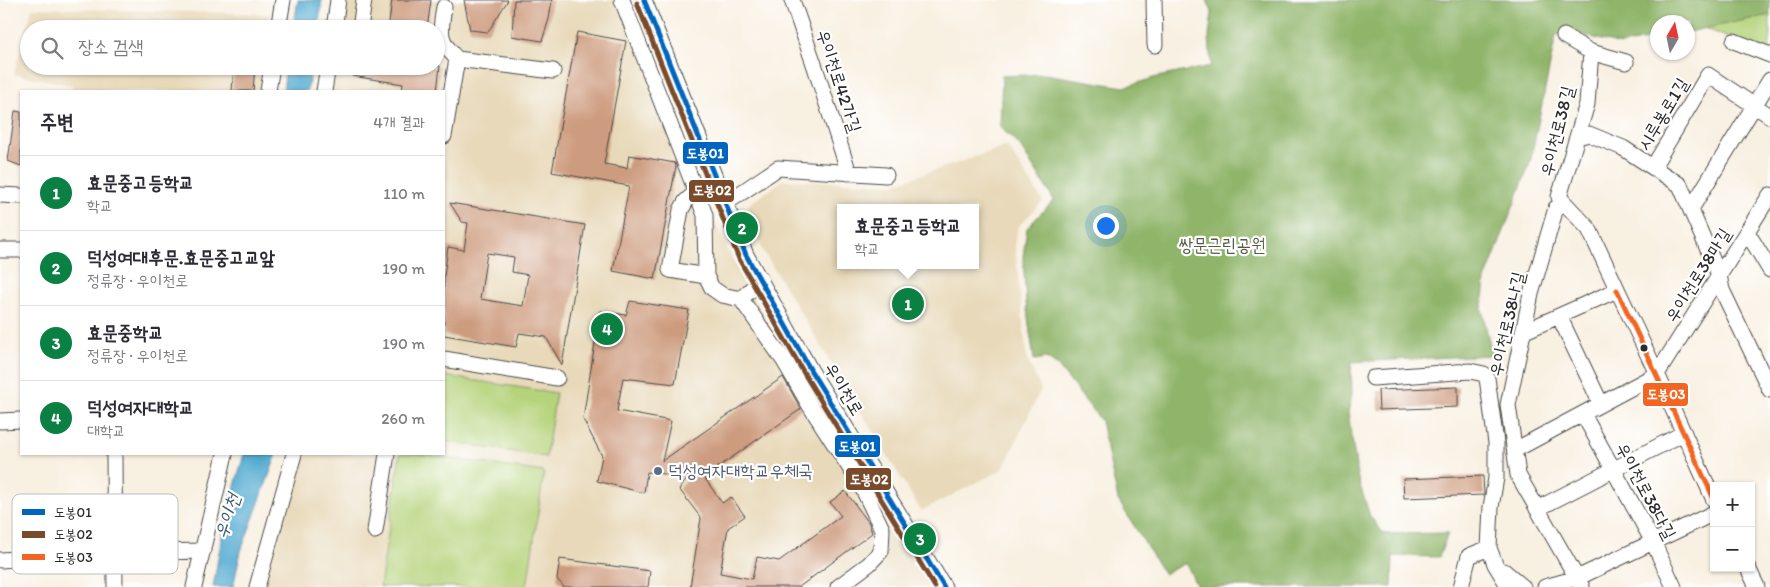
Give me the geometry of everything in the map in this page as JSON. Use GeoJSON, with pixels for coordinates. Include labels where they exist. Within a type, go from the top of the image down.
{"type":"FeatureCollection","features":[{"type":"Feature","properties":{"kind":"street"},"geometry":{"type":"LineString","coordinates":[[279,20],[282,0]]}},
{"type":"Feature","properties":{"kind":"street"},"geometry":{"type":"LineString","coordinates":[[335,20],[338,0]]}},
{"type":"Feature","properties":{"kind":"street"},"geometry":{"type":"LineString","coordinates":[[361,20],[364,0]]}},
{"type":"Feature","properties":{"kind":"street"},"geometry":{"type":"LineString","coordinates":[[622,0],[705,215],[706,276],[712,288],[722,296],[741,299],[784,362],[862,487],[882,529],[881,551],[869,564],[838,587]]}},
{"type":"Feature","properties":{"kind":"street","name":"우이천로"},"geometry":{"type":"LineString","coordinates":[[644,0],[746,255],[811,371],[944,587]]}},
{"type":"Feature","properties":{"kind":"street","name":"우이천로42가길"},"geometry":{"type":"LineString","coordinates":[[792,0],[849,173]]}},
{"type":"Feature","properties":{"kind":"street"},"geometry":{"type":"LineString","coordinates":[[1154,0],[1155,45]]}},
{"type":"Feature","properties":{"kind":"street"},"geometry":{"type":"LineString","coordinates":[[442,20],[444,7]]}},
{"type":"Feature","properties":{"kind":"street"},"geometry":{"type":"LineString","coordinates":[[1564,36],[1591,52],[1626,62]]}},
{"type":"Feature","properties":{"kind":"street"},"geometry":{"type":"LineString","coordinates":[[1734,41],[1770,55]]}},
{"type":"Feature","properties":{"kind":"street"},"geometry":{"type":"LineString","coordinates":[[445,45],[457,59],[553,71]]}},
{"type":"Feature","properties":{"kind":"street","name":"우이천로38길"},"geometry":{"type":"LineString","coordinates":[[1591,52],[1587,104],[1559,198],[1589,229],[1658,374],[1710,491]]}},
{"type":"Feature","properties":{"kind":"street"},"geometry":{"type":"LineString","coordinates":[[445,130],[457,59]]}},
{"type":"Feature","properties":{"kind":"street"},"geometry":{"type":"LineString","coordinates":[[268,90],[271,75]]}},
{"type":"Feature","properties":{"kind":"street"},"geometry":{"type":"LineString","coordinates":[[324,90],[327,75]]}},
{"type":"Feature","properties":{"kind":"street","name":"시루봉로1길"},"geometry":{"type":"LineString","coordinates":[[1653,167],[1708,75],[1754,106]]}},
{"type":"Feature","properties":{"kind":"street"},"geometry":{"type":"LineString","coordinates":[[1691,209],[1770,80]]}},
{"type":"Feature","properties":{"kind":"street"},"geometry":{"type":"LineString","coordinates":[[1754,106],[1770,116]]}},
{"type":"Feature","properties":{"kind":"street","name":"시루봉로1길"},"geometry":{"type":"LineString","coordinates":[[1577,137],[1589,134],[1623,148],[1680,185],[1720,275],[1722,290],[1770,390]]}},
{"type":"Feature","properties":{"kind":"street"},"geometry":{"type":"LineString","coordinates":[[726,203],[778,168],[886,175]]}},
{"type":"Feature","properties":{"kind":"street"},"geometry":{"type":"LineString","coordinates":[[696,192],[686,201],[681,210],[670,270],[706,276]]}},
{"type":"Feature","properties":{"kind":"street"},"geometry":{"type":"LineString","coordinates":[[0,195],[20,196]]}},
{"type":"Feature","properties":{"kind":"street","name":"우이천로38마길"},"geometry":{"type":"LineString","coordinates":[[1658,374],[1770,195]]}},
{"type":"Feature","properties":{"kind":"street","name":"우이천로38나길"},"geometry":{"type":"LineString","coordinates":[[1556,208],[1531,294],[1508,405],[1518,475],[1579,582]]}},
{"type":"Feature","properties":{"kind":"street"},"geometry":{"type":"LineString","coordinates":[[1746,232],[1770,270]]}},
{"type":"Feature","properties":{"kind":"street"},"geometry":{"type":"LineString","coordinates":[[0,250],[20,250]]}},
{"type":"Feature","properties":{"kind":"street"},"geometry":{"type":"LineString","coordinates":[[741,299],[761,280]]}},
{"type":"Feature","properties":{"kind":"street"},"geometry":{"type":"LineString","coordinates":[[1523,332],[1617,290]]}},
{"type":"Feature","properties":{"kind":"street"},"geometry":{"type":"LineString","coordinates":[[1559,316],[1601,404]]}},
{"type":"Feature","properties":{"kind":"street"},"geometry":{"type":"LineString","coordinates":[[445,359],[557,378]]}},
{"type":"Feature","properties":{"kind":"street"},"geometry":{"type":"LineString","coordinates":[[1372,378],[1470,371],[1484,374],[1489,383],[1496,443],[1496,478],[1491,507],[1489,548],[1495,564],[1509,587]]}},
{"type":"Feature","properties":{"kind":"street"},"geometry":{"type":"LineString","coordinates":[[1515,450],[1658,374]]}},
{"type":"Feature","properties":{"kind":"street","name":"우이천로38다길"},"geometry":{"type":"LineString","coordinates":[[1583,414],[1653,542],[1674,587]]}},
{"type":"Feature","properties":{"kind":"street"},"geometry":{"type":"LineString","coordinates":[[0,421],[20,420]]}},
{"type":"Feature","properties":{"kind":"street"},"geometry":{"type":"LineString","coordinates":[[1537,509],[1684,433]]}},
{"type":"Feature","properties":{"kind":"street"},"geometry":{"type":"LineString","coordinates":[[114,455],[114,494]]}},
{"type":"Feature","properties":{"kind":"street"},"geometry":{"type":"LineString","coordinates":[[194,587],[225,455]]}},
{"type":"Feature","properties":{"kind":"street"},"geometry":{"type":"LineString","coordinates":[[257,587],[294,455]]}},
{"type":"Feature","properties":{"kind":"street"},"geometry":{"type":"LineString","coordinates":[[375,531],[387,455]]}},
{"type":"Feature","properties":{"kind":"street"},"geometry":{"type":"LineString","coordinates":[[1545,587],[1579,582],[1653,542],[1710,515]]}},
{"type":"Feature","properties":{"kind":"street"},"geometry":{"type":"LineString","coordinates":[[1461,587],[1469,556],[1489,548]]}},
{"type":"Feature","properties":{"kind":"street"},"geometry":{"type":"LineString","coordinates":[[178,552],[203,551]]}},
{"type":"Feature","properties":{"kind":"street"},"geometry":{"type":"LineString","coordinates":[[1495,564],[1523,587]]}},
{"type":"Feature","properties":{"kind":"street"},"geometry":{"type":"LineString","coordinates":[[1750,572],[1757,587]]}},
{"type":"Feature","properties":{"kind":"street"},"geometry":{"type":"LineString","coordinates":[[115,574],[115,587]]}},
{"type":"Feature","properties":{"kind":"shaded area"},"geometry":{"type":"Polygon","coordinates":[[[349,0],[627,0],[711,215],[744,283],[798,375],[935,587],[263,587],[305,455],[445,455],[445,90],[332,90],[335,75],[445,75],[445,20],[346,20],[349,0]]]}},
{"type":"Feature","properties":{"kind":"shaded area"},"geometry":{"type":"Polygon","coordinates":[[[32,8],[270,14],[269,20],[29,20],[32,8]]]}},
{"type":"Feature","properties":{"kind":"shaded area"},"geometry":{"type":"Polygon","coordinates":[[[20,52],[20,75],[263,75],[261,90],[71,90],[72,85],[14,74],[20,52]]]}},
{"type":"Feature","properties":{"kind":"shaded area"},"geometry":{"type":"Polygon","coordinates":[[[1007,146],[1043,201],[1018,227],[1015,246],[1027,359],[1041,389],[1003,469],[921,511],[762,249],[748,205],[783,180],[894,184],[1007,146]]]}},
{"type":"Feature","properties":{"kind":"green space","name":"쌍문근린공원"},"geometry":{"type":"Polygon","coordinates":[[[1207,0],[1770,0],[1770,15],[1695,31],[1695,15],[1650,15],[1650,39],[1621,45],[1571,32],[1556,35],[1530,163],[1485,280],[1482,309],[1492,355],[1351,362],[1352,394],[1348,412],[1358,479],[1370,516],[1384,534],[1448,533],[1439,557],[1393,556],[1392,587],[1197,587],[1186,563],[1164,574],[1118,500],[1101,421],[1058,366],[1046,358],[1034,360],[1026,303],[1023,256],[1027,228],[1054,200],[1020,146],[1000,127],[1002,76],[1045,74],[1124,87],[1157,77],[1211,66],[1209,36],[1212,12],[1207,0]]]}},
{"type":"Feature","properties":{"kind":"green space"},"geometry":{"type":"Polygon","coordinates":[[[1770,15],[1770,55],[1704,28],[1770,15]]]}},
{"type":"Feature","properties":{"kind":"green space"},"geometry":{"type":"Polygon","coordinates":[[[445,376],[556,393],[546,457],[445,441],[445,376]]]}},
{"type":"Feature","properties":{"kind":"green space"},"geometry":{"type":"Polygon","coordinates":[[[400,455],[426,455],[544,472],[527,587],[380,587],[400,455]]]}},
{"type":"Feature","properties":{"kind":"water"},"geometry":{"type":"Polygon","coordinates":[[[298,0],[322,0],[319,20],[295,20],[298,0]]]}},
{"type":"Feature","properties":{"kind":"water"},"geometry":{"type":"Polygon","coordinates":[[[285,75],[310,75],[307,90],[283,90],[285,75]]]}},
{"type":"Feature","properties":{"kind":"water","name":"우이천"},"geometry":{"type":"Polygon","coordinates":[[[244,455],[277,455],[241,551],[233,587],[213,587],[224,524],[244,455]]]}},
{"type":"Feature","properties":{"kind":"building"},"geometry":{"type":"Polygon","coordinates":[[[392,0],[431,0],[428,20],[389,20],[392,0]]]}},
{"type":"Feature","properties":{"kind":"building"},"geometry":{"type":"Polygon","coordinates":[[[464,0],[508,0],[488,32],[470,30],[464,0]]]}},
{"type":"Feature","properties":{"kind":"building"},"geometry":{"type":"Polygon","coordinates":[[[514,0],[552,0],[549,19],[542,41],[512,36],[514,0]]]}},
{"type":"Feature","properties":{"kind":"building"},"geometry":{"type":"Polygon","coordinates":[[[577,32],[626,41],[604,164],[627,168],[629,155],[675,163],[676,166],[655,279],[613,271],[629,186],[552,172],[577,32]]]}},
{"type":"Feature","properties":{"kind":"building"},"geometry":{"type":"Polygon","coordinates":[[[233,75],[254,75],[253,90],[232,90],[233,75]]]}},
{"type":"Feature","properties":{"kind":"building"},"geometry":{"type":"Polygon","coordinates":[[[439,75],[437,90],[402,90],[403,84],[352,76],[439,75]]]}},
{"type":"Feature","properties":{"kind":"building"},"geometry":{"type":"Polygon","coordinates":[[[15,111],[20,112],[20,166],[8,161],[15,111]]]}},
{"type":"Feature","properties":{"kind":"building"},"geometry":{"type":"Polygon","coordinates":[[[450,203],[585,225],[562,365],[546,337],[519,333],[516,347],[445,335],[445,269],[448,247],[464,250],[468,223],[462,222],[450,203]],[[487,253],[480,299],[523,306],[528,275],[512,272],[514,257],[487,253]]]}},
{"type":"Feature","properties":{"kind":"building"},"geometry":{"type":"Polygon","coordinates":[[[630,301],[689,310],[675,384],[623,378],[617,411],[671,421],[662,461],[783,377],[801,409],[704,477],[722,503],[731,497],[745,516],[728,528],[720,573],[752,579],[757,557],[779,561],[841,516],[830,502],[845,491],[869,523],[872,533],[799,587],[690,587],[701,518],[679,489],[689,477],[647,472],[644,493],[597,481],[602,456],[583,419],[600,311],[626,315],[630,301]]]}},
{"type":"Feature","properties":{"kind":"building"},"geometry":{"type":"Polygon","coordinates":[[[1458,387],[1458,407],[1379,410],[1378,390],[1458,387]]]}},
{"type":"Feature","properties":{"kind":"building"},"geometry":{"type":"Polygon","coordinates":[[[1483,476],[1484,495],[1404,498],[1403,479],[1483,476]]]}},
{"type":"Feature","properties":{"kind":"building"},"geometry":{"type":"Polygon","coordinates":[[[560,559],[650,571],[648,587],[564,587],[557,579],[560,559]]]}},
{"type":"Feature","properties":{"kind":"transit line","name":"도봉01"},"geometry":{"type":"LineString","coordinates":[[644,0],[746,255],[811,371],[944,587]]}},
{"type":"Feature","properties":{"kind":"transit line","name":"도봉02"},"geometry":{"type":"LineString","coordinates":[[637,3],[739,259],[805,375],[935,587]]}},
{"type":"Feature","properties":{"kind":"transit line","name":"도봉03"},"geometry":{"type":"LineString","coordinates":[[1617,290],[1710,490]]}},
{"type":"Feature","properties":{"kind":"place","name":"덕성여대후문.효문중고교앞"},"geometry":{"type":"Point","coordinates":[742,228]}},
{"type":"Feature","properties":{"kind":"place","name":"효문중고등학교"},"geometry":{"type":"Point","coordinates":[908,304]}},
{"type":"Feature","properties":{"kind":"place","name":"덕성여자대학교"},"geometry":{"type":"Point","coordinates":[607,329]}},
{"type":"Feature","properties":{"kind":"place","name":"덕성여자대학교우체국"},"geometry":{"type":"Point","coordinates":[658,471]}},
{"type":"Feature","properties":{"kind":"place","name":"효문중학교"},"geometry":{"type":"Point","coordinates":[920,539]}}]}
